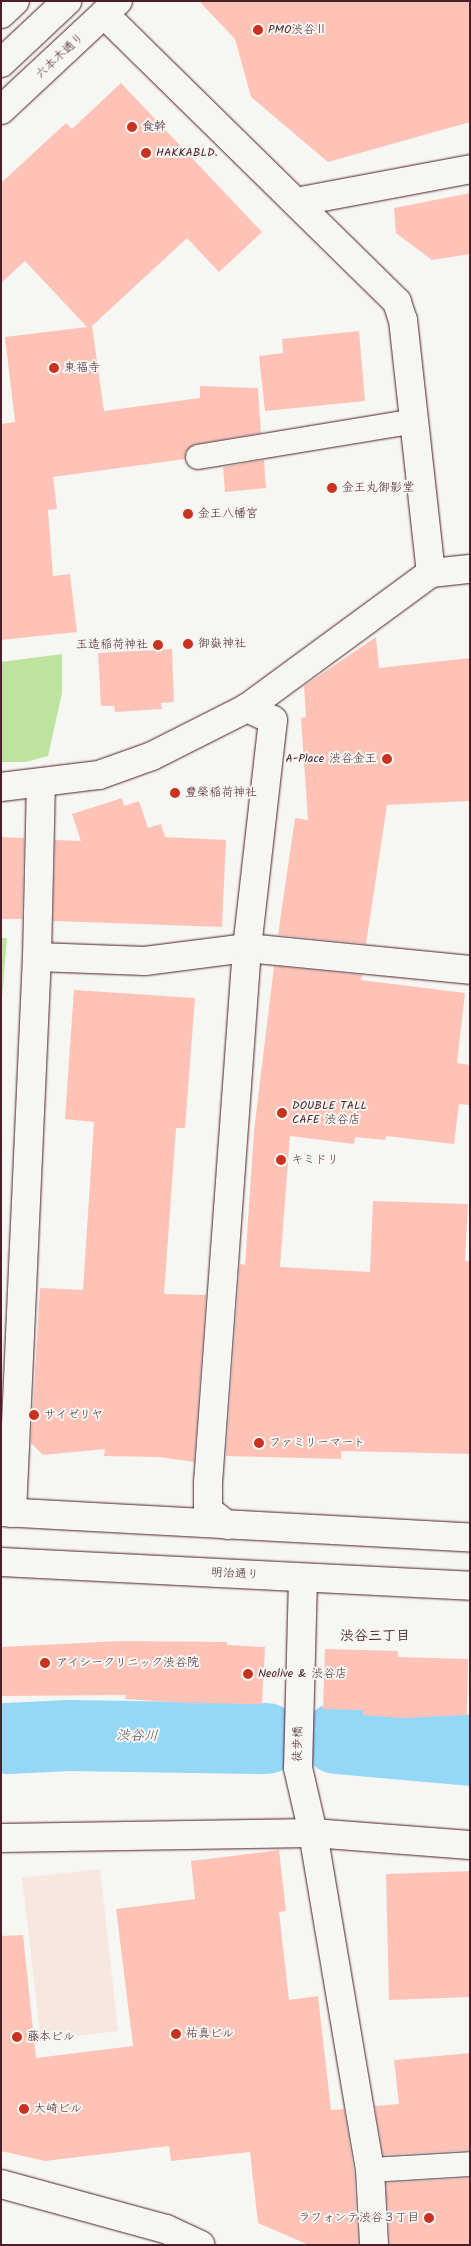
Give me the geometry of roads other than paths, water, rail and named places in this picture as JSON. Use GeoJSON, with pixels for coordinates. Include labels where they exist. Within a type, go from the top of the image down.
{"type":"FeatureCollection","features":[{"type":"Feature","properties":{"kind":"main road"},"geometry":{"type":"LineString","coordinates":[[1,14],[15,1]]}},
{"type":"Feature","properties":{"kind":"main road"},"geometry":{"type":"LineString","coordinates":[[1,63],[67,1]]}},
{"type":"Feature","properties":{"kind":"main road"},"geometry":{"type":"LineString","coordinates":[[111,8],[296,202],[397,302],[403,320],[431,573]]}},
{"type":"Feature","properties":{"kind":"main road","name":"六本木通り"},"geometry":{"type":"LineString","coordinates":[[1,110],[111,8]]}},
{"type":"Feature","properties":{"kind":"main road"},"geometry":{"type":"LineString","coordinates":[[296,202],[470,169]]}},
{"type":"Feature","properties":{"kind":"main road"},"geometry":{"type":"LineString","coordinates":[[1,787],[41,784],[99,775],[152,756],[247,708],[431,573],[470,569]]}},
{"type":"Feature","properties":{"kind":"main road"},"geometry":{"type":"LineString","coordinates":[[227,1525],[208,1510],[208,1483],[247,948],[273,720],[247,708]]}},
{"type":"Feature","properties":{"kind":"main road"},"geometry":{"type":"LineString","coordinates":[[41,784],[38,957],[7,1512],[470,1537]]}},
{"type":"Feature","properties":{"kind":"main road"},"geometry":{"type":"LineString","coordinates":[[38,957],[145,961],[247,948],[470,970]]}},
{"type":"Feature","properties":{"kind":"main road","name":"明治通り"},"geometry":{"type":"LineString","coordinates":[[1,1562],[470,1586]]}},
{"type":"Feature","properties":{"kind":"main road","name":"徒歩橋"},"geometry":{"type":"LineString","coordinates":[[303,1578],[299,1710],[300,1777],[313,1833],[370,2170],[374,2245]]}},
{"type":"Feature","properties":{"kind":"main road"},"geometry":{"type":"LineString","coordinates":[[1,1838],[313,1833],[470,1846]]}},
{"type":"Feature","properties":{"kind":"main road"},"geometry":{"type":"LineString","coordinates":[[1,2184],[166,2229],[201,2245]]}},
{"type":"Feature","properties":{"kind":"lane"},"geometry":{"type":"LineString","coordinates":[[198,457],[415,421]]}},
{"type":"Feature","properties":{"kind":"lane"},"geometry":{"type":"LineString","coordinates":[[370,2170],[470,2164]]}},
{"type":"Feature","properties":{"kind":"waterway","name":"渋谷川"},"geometry":{"type":"LineString","coordinates":[[7,1738],[68,1735],[266,1738]]}},
{"type":"Feature","properties":{"kind":"waterway","name":"渋谷川"},"geometry":{"type":"LineString","coordinates":[[336,1738],[470,1750]]}},
{"type":"Feature","properties":{"kind":"place","name":"PMO渋谷Ⅱ"},"geometry":{"type":"Point","coordinates":[258,30]}},
{"type":"Feature","properties":{"kind":"place","name":"食幹"},"geometry":{"type":"Point","coordinates":[132,127]}},
{"type":"Feature","properties":{"kind":"place","name":"HAKKABLD."},"geometry":{"type":"Point","coordinates":[146,153]}},
{"type":"Feature","properties":{"kind":"place","name":"東福寺"},"geometry":{"type":"Point","coordinates":[54,368]}},
{"type":"Feature","properties":{"kind":"place","name":"金王丸御影堂"},"geometry":{"type":"Point","coordinates":[332,488]}},
{"type":"Feature","properties":{"kind":"place","name":"金王八幡宮"},"geometry":{"type":"Point","coordinates":[188,514]}},
{"type":"Feature","properties":{"kind":"place","name":"御嶽神社"},"geometry":{"type":"Point","coordinates":[188,644]}},
{"type":"Feature","properties":{"kind":"place","name":"玉造稲荷神社"},"geometry":{"type":"Point","coordinates":[158,645]}},
{"type":"Feature","properties":{"kind":"place","name":"A-Place 渋谷金王"},"geometry":{"type":"Point","coordinates":[387,759]}},
{"type":"Feature","properties":{"kind":"place","name":"豐榮稲荷神社"},"geometry":{"type":"Point","coordinates":[175,793]}},
{"type":"Feature","properties":{"kind":"place","name":"DOUBLE TALL CAFE 渋谷店"},"geometry":{"type":"Point","coordinates":[282,1113]}},
{"type":"Feature","properties":{"kind":"place","name":"キミドリ"},"geometry":{"type":"Point","coordinates":[281,1160]}},
{"type":"Feature","properties":{"kind":"place","name":"サイゼリヤ"},"geometry":{"type":"Point","coordinates":[34,1415]}},
{"type":"Feature","properties":{"kind":"place","name":"ファミリーマート"},"geometry":{"type":"Point","coordinates":[259,1443]}},
{"type":"Feature","properties":{"kind":"place","name":"アイシークリニック渋谷院"},"geometry":{"type":"Point","coordinates":[45,1663]}},
{"type":"Feature","properties":{"kind":"place","name":"Neolive & 渋谷店"},"geometry":{"type":"Point","coordinates":[248,1674]}},
{"type":"Feature","properties":{"kind":"place","name":"祐真ビル"},"geometry":{"type":"Point","coordinates":[176,2034]}},
{"type":"Feature","properties":{"kind":"place","name":"藤本ビル"},"geometry":{"type":"Point","coordinates":[17,2037]}},
{"type":"Feature","properties":{"kind":"place","name":"大崎ビル"},"geometry":{"type":"Point","coordinates":[24,2109]}},
{"type":"Feature","properties":{"kind":"place","name":"ラフォンテ渋谷３丁目"},"geometry":{"type":"Point","coordinates":[429,2218]}},
{"type":"Feature","properties":{"kind":"district","name":"渋谷三丁目"},"geometry":{"type":"Point","coordinates":[375,1636]}}]}
